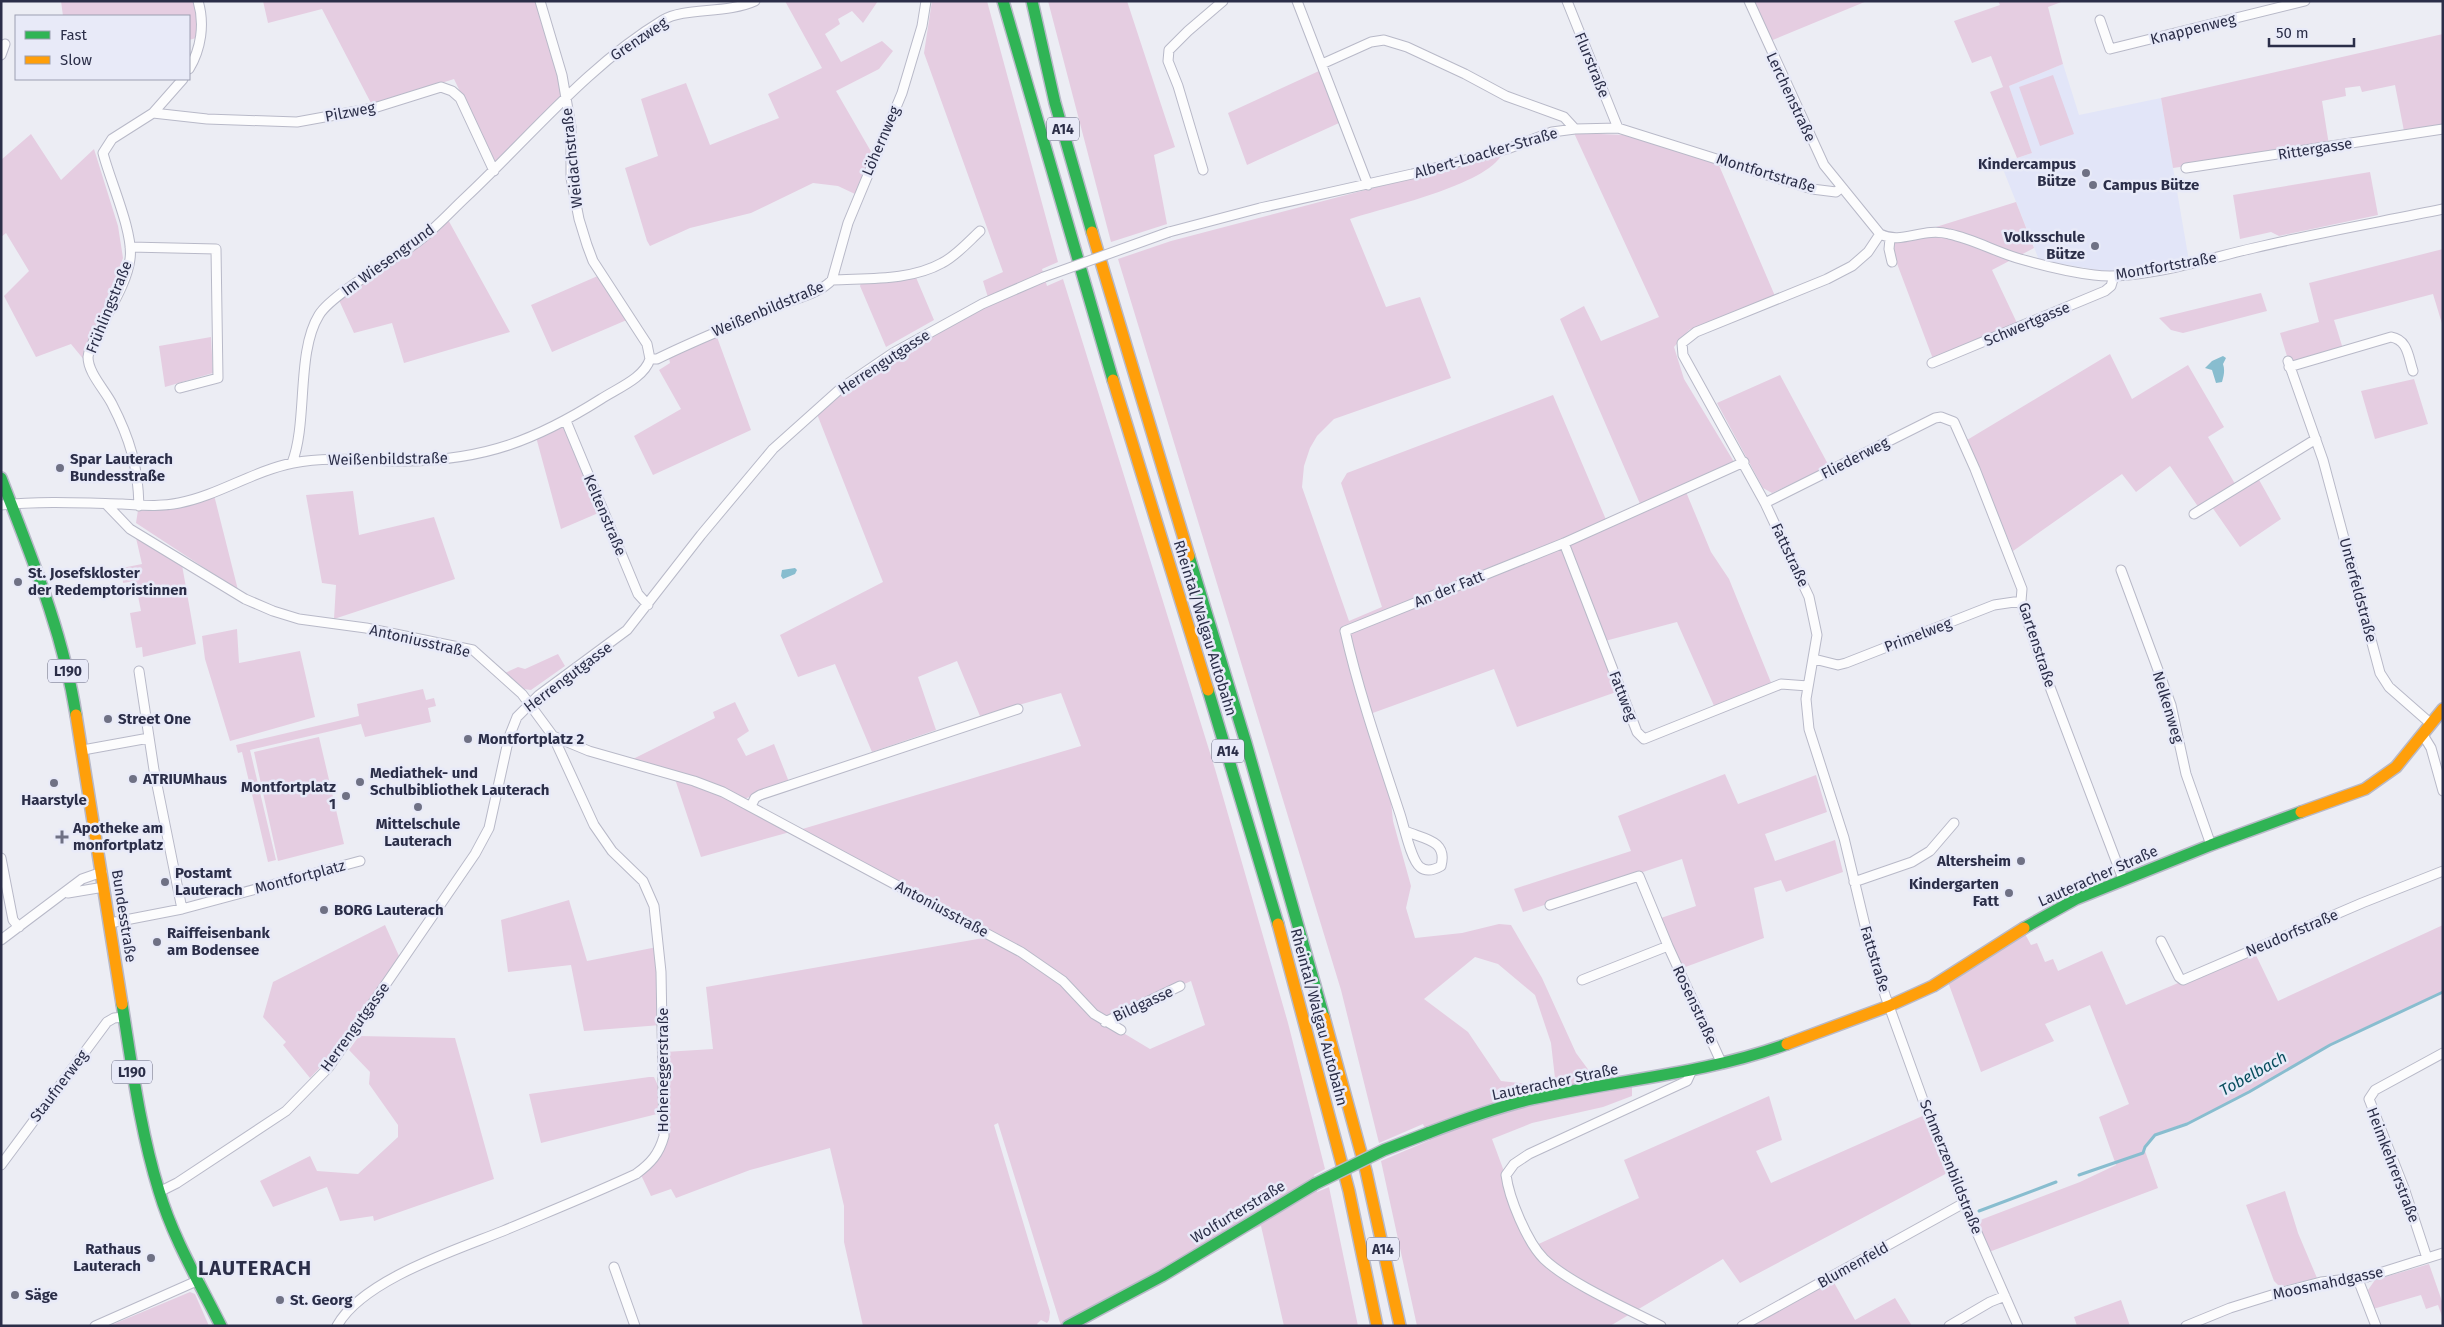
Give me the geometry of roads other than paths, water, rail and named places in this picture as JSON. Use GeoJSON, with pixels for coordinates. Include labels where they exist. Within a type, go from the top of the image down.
{"type":"FeatureCollection","features":[{"type":"Feature","properties":{"kind":"main road","name":"Rheintal/Walgau Autobahn"},"geometry":{"type":"LineString","coordinates":[[1003,1],[1130,439],[1224,739],[1291,968],[1349,1191],[1377,1326]]}},
{"type":"Feature","properties":{"kind":"main road","name":"Rheintal/Walgau Autobahn"},"geometry":{"type":"LineString","coordinates":[[1032,1],[1055,103],[1310,963],[1366,1171],[1400,1326]]}},
{"type":"Feature","properties":{"kind":"main road","name":"Bundesstraße"},"geometry":{"type":"LineString","coordinates":[[1,478],[7,505],[54,616],[74,696],[139,1113],[159,1192],[179,1241],[221,1326]]}},
{"type":"Feature","properties":{"kind":"main road","name":"Lauteracher Straße"},"geometry":{"type":"LineString","coordinates":[[1428,1133],[1472,1116],[1532,1099],[1722,1064],[1768,1051],[1889,1006],[1933,986],[2034,921],[2076,899],[2123,878],[2365,789],[2396,767],[2443,709]]}},
{"type":"Feature","properties":{"kind":"main road","name":"Wolfurterstraße"},"geometry":{"type":"LineString","coordinates":[[1068,1326],[1138,1289],[1316,1184],[1384,1150],[1428,1133]]}},
{"type":"Feature","properties":{"kind":"street"},"geometry":{"type":"LineString","coordinates":[[190,67],[196,57],[201,36],[198,1]]}},
{"type":"Feature","properties":{"kind":"street","name":"Weidachstraße"},"geometry":{"type":"LineString","coordinates":[[540,1],[562,75],[571,127],[571,178],[579,219],[593,261],[647,344],[650,359]]}},
{"type":"Feature","properties":{"kind":"street","name":"Grenzweg"},"geometry":{"type":"LineString","coordinates":[[566,99],[606,61],[664,19],[678,15],[728,10],[755,1]]}},
{"type":"Feature","properties":{"kind":"street","name":"Löhernweg"},"geometry":{"type":"LineString","coordinates":[[832,280],[848,223],[902,93],[922,26],[926,1]]}},
{"type":"Feature","properties":{"kind":"street"},"geometry":{"type":"LineString","coordinates":[[1203,170],[1178,86],[1168,61],[1170,50],[1188,30],[1223,1]]}},
{"type":"Feature","properties":{"kind":"street"},"geometry":{"type":"LineString","coordinates":[[1297,1],[1368,185]]}},
{"type":"Feature","properties":{"kind":"street","name":"Flurstraße"},"geometry":{"type":"LineString","coordinates":[[1567,1],[1618,128]]}},
{"type":"Feature","properties":{"kind":"street","name":"Lerchenstraße"},"geometry":{"type":"LineString","coordinates":[[1749,1],[1809,136],[1824,165],[1841,188]]}},
{"type":"Feature","properties":{"kind":"street","name":"Knappenweg"},"geometry":{"type":"LineString","coordinates":[[2100,20],[2110,49],[2305,1]]}},
{"type":"Feature","properties":{"kind":"street"},"geometry":{"type":"LineString","coordinates":[[1322,64],[1370,42],[1384,40],[1410,48],[1466,74],[1506,96],[1564,117],[1575,130]]}},
{"type":"Feature","properties":{"kind":"street"},"geometry":{"type":"LineString","coordinates":[[1,55],[5,44]]}},
{"type":"Feature","properties":{"kind":"street","name":"Frühlingstraße"},"geometry":{"type":"LineString","coordinates":[[139,506],[138,476],[133,453],[112,404],[90,368],[88,358],[91,346],[119,290],[130,260],[127,231],[103,153],[112,139],[153,113],[182,80]]}},
{"type":"Feature","properties":{"kind":"street","name":"Pilzweg"},"geometry":{"type":"LineString","coordinates":[[153,113],[207,119],[296,122],[374,108],[441,87],[452,91],[460,98],[494,171]]}},
{"type":"Feature","properties":{"kind":"street","name":"Im Wiesengrund"},"geometry":{"type":"LineString","coordinates":[[292,463],[298,448],[301,402],[310,344],[319,315],[332,301],[418,242],[494,171],[566,99]]}},
{"type":"Feature","properties":{"kind":"street","name":"Montfortstraße"},"geometry":{"type":"LineString","coordinates":[[1575,130],[1618,128],[1812,189],[1836,192],[1841,188]]}},
{"type":"Feature","properties":{"kind":"street","name":"Rittergasse"},"geometry":{"type":"LineString","coordinates":[[2186,168],[2443,129]]}},
{"type":"Feature","properties":{"kind":"street","name":"Albert-Loacker-Straße"},"geometry":{"type":"LineString","coordinates":[[1044,277],[1169,232],[1260,208],[1368,185],[1507,149],[1552,132],[1575,130]]}},
{"type":"Feature","properties":{"kind":"street"},"geometry":{"type":"LineString","coordinates":[[1841,188],[1880,234],[1890,239],[1889,249],[1892,262]]}},
{"type":"Feature","properties":{"kind":"street","name":"Montfortstraße"},"geometry":{"type":"LineString","coordinates":[[1890,239],[1934,231],[1967,239],[2024,260],[2094,275],[2114,276],[2190,264],[2255,247],[2443,209]]}},
{"type":"Feature","properties":{"kind":"street","name":"Weißenbildstraße"},"geometry":{"type":"LineString","coordinates":[[7,505],[55,502],[139,506],[178,504],[209,495],[292,463],[329,459],[433,460],[493,450],[535,437],[566,421],[642,373],[650,359],[656,359],[698,338],[795,299],[827,285],[832,280],[917,273],[929,269],[952,257],[980,231]]}},
{"type":"Feature","properties":{"kind":"street","name":"Fattstraße"},"geometry":{"type":"LineString","coordinates":[[1880,234],[1868,252],[1852,266],[1828,279],[1696,332],[1682,343],[1682,355],[1766,503],[1812,607],[1817,635],[1806,709],[1809,728],[1833,801],[1869,942],[1889,1006]]}},
{"type":"Feature","properties":{"kind":"street"},"geometry":{"type":"LineString","coordinates":[[130,247],[216,249],[218,378],[180,388]]}},
{"type":"Feature","properties":{"kind":"street","name":"Schwertgasse"},"geometry":{"type":"LineString","coordinates":[[1932,363],[2105,291],[2111,286],[2114,276]]}},
{"type":"Feature","properties":{"kind":"street","name":"Herrengutgasse"},"geometry":{"type":"LineString","coordinates":[[159,1192],[178,1183],[286,1111],[329,1067],[475,854],[489,828],[516,717],[580,664],[617,640],[648,605],[701,535],[773,449],[840,389],[893,353],[982,304],[1044,277]]}},
{"type":"Feature","properties":{"kind":"street","name":"Unterfeldstraße"},"geometry":{"type":"LineString","coordinates":[[2413,371],[2405,345],[2399,338],[2390,337],[2288,364],[2335,498],[2380,673],[2389,687],[2430,724]]}},
{"type":"Feature","properties":{"kind":"street","name":"Fliederweg"},"geometry":{"type":"LineString","coordinates":[[1766,503],[1935,418],[1946,418]]}},
{"type":"Feature","properties":{"kind":"street","name":"Gartenstraße"},"geometry":{"type":"LineString","coordinates":[[1946,418],[1954,422],[1972,462],[2022,589],[2021,601],[2045,674],[2123,878]]}},
{"type":"Feature","properties":{"kind":"street","name":"Keltenstraße"},"geometry":{"type":"LineString","coordinates":[[566,421],[638,594],[648,605]]}},
{"type":"Feature","properties":{"kind":"street"},"geometry":{"type":"LineString","coordinates":[[2194,514],[2316,440]]}},
{"type":"Feature","properties":{"kind":"street","name":"An der Fatt"},"geometry":{"type":"LineString","coordinates":[[1405,831],[1430,840],[1439,846],[1443,852],[1441,866],[1427,870],[1420,868],[1415,862],[1405,831],[1354,670],[1345,630],[1564,543],[1744,462]]}},
{"type":"Feature","properties":{"kind":"street","name":"Antoniusstraße"},"geometry":{"type":"LineString","coordinates":[[106,504],[130,529],[245,599],[299,619],[366,628],[472,650],[530,704],[553,736],[598,754],[694,781],[751,806],[1021,952],[1063,981],[1094,1014],[1121,1030]]}},
{"type":"Feature","properties":{"kind":"street","name":"Fattweg"},"geometry":{"type":"LineString","coordinates":[[1564,543],[1637,732],[1644,739],[1781,684],[1808,686]]}},
{"type":"Feature","properties":{"kind":"street","name":"Nelkenweg"},"geometry":{"type":"LineString","coordinates":[[2121,570],[2171,705],[2188,781],[2211,845]]}},
{"type":"Feature","properties":{"kind":"street","name":"Primelweg"},"geometry":{"type":"LineString","coordinates":[[1814,659],[1838,665],[1994,605],[2021,601]]}},
{"type":"Feature","properties":{"kind":"street"},"geometry":{"type":"LineString","coordinates":[[139,671],[149,738],[182,909]]}},
{"type":"Feature","properties":{"kind":"street"},"geometry":{"type":"LineString","coordinates":[[751,806],[760,795],[911,743],[1018,709]]}},
{"type":"Feature","properties":{"kind":"street"},"geometry":{"type":"LineString","coordinates":[[2423,735],[2431,748],[2443,791]]}},
{"type":"Feature","properties":{"kind":"street","name":"Hoheneggerstraße"},"geometry":{"type":"LineString","coordinates":[[337,1326],[350,1308],[387,1282],[435,1258],[636,1174],[649,1165],[662,1146],[664,1136],[663,1017],[659,937],[654,906],[643,881],[612,851],[594,825],[553,736]]}},
{"type":"Feature","properties":{"kind":"street"},"geometry":{"type":"LineString","coordinates":[[83,750],[149,738]]}},
{"type":"Feature","properties":{"kind":"street"},"geometry":{"type":"LineString","coordinates":[[1854,882],[1912,862],[1930,851],[1954,823]]}},
{"type":"Feature","properties":{"kind":"street"},"geometry":{"type":"LineString","coordinates":[[1,858],[13,920],[18,927]]}},
{"type":"Feature","properties":{"kind":"street","name":"Montfortplatz"},"geometry":{"type":"LineString","coordinates":[[110,923],[182,909],[360,861]]}},
{"type":"Feature","properties":{"kind":"street","name":"Neudorfstraße"},"geometry":{"type":"LineString","coordinates":[[2160,941],[2179,978],[2182,980],[2362,902],[2443,871]]}},
{"type":"Feature","properties":{"kind":"street"},"geometry":{"type":"LineString","coordinates":[[1,940],[82,879],[102,872]]}},
{"type":"Feature","properties":{"kind":"street","name":"Rosenstraße"},"geometry":{"type":"LineString","coordinates":[[1550,905],[1640,876],[1668,946],[1722,1064]]}},
{"type":"Feature","properties":{"kind":"street"},"geometry":{"type":"LineString","coordinates":[[63,894],[75,890],[104,887]]}},
{"type":"Feature","properties":{"kind":"street","name":"Rosenstraße"},"geometry":{"type":"LineString","coordinates":[[1582,980],[1668,946]]}},
{"type":"Feature","properties":{"kind":"street","name":"Bildgasse"},"geometry":{"type":"LineString","coordinates":[[1105,1022],[1180,986]]}},
{"type":"Feature","properties":{"kind":"street","name":"Schmerzenbildstraße"},"geometry":{"type":"LineString","coordinates":[[1889,1006],[1923,1100],[1964,1203],[2018,1326]]}},
{"type":"Feature","properties":{"kind":"street","name":"Staufnerweg"},"geometry":{"type":"LineString","coordinates":[[1,1165],[107,1022],[114,1018],[124,1017]]}},
{"type":"Feature","properties":{"kind":"street","name":"Heimkehrerstraße"},"geometry":{"type":"LineString","coordinates":[[2427,1258],[2404,1188],[2369,1099],[2375,1090],[2443,1053]]}},
{"type":"Feature","properties":{"kind":"street"},"geometry":{"type":"LineString","coordinates":[[1660,1326],[1563,1273],[1543,1258],[1533,1244],[1508,1190],[1506,1175],[1514,1164],[1529,1154],[1687,1081],[1692,1070]]}},
{"type":"Feature","properties":{"kind":"street","name":"Blumenfeld"},"geometry":{"type":"LineString","coordinates":[[1742,1326],[1964,1203]]}},
{"type":"Feature","properties":{"kind":"street","name":"Moosmahdgasse"},"geometry":{"type":"LineString","coordinates":[[2186,1326],[2230,1308],[2274,1294],[2322,1282],[2380,1274],[2443,1253]]}},
{"type":"Feature","properties":{"kind":"street"},"geometry":{"type":"LineString","coordinates":[[614,1267],[635,1326]]}},
{"type":"Feature","properties":{"kind":"street"},"geometry":{"type":"LineString","coordinates":[[2357,1277],[2376,1326]]}},
{"type":"Feature","properties":{"kind":"street"},"geometry":{"type":"LineString","coordinates":[[95,1326],[199,1280]]}},
{"type":"Feature","properties":{"kind":"street"},"geometry":{"type":"LineString","coordinates":[[1948,1326],[1990,1302],[2006,1296]]}},
{"type":"Feature","properties":{"kind":"water"},"geometry":{"type":"Polygon","coordinates":[[[2223,356],[2226,358],[2223,364],[2223,379],[2222,382],[2216,383],[2212,370],[2205,368],[2212,361],[2223,356]]]}},
{"type":"Feature","properties":{"kind":"water"},"geometry":{"type":"Polygon","coordinates":[[[795,568],[797,570],[795,574],[783,579],[781,576],[782,570],[795,568]]]}},
{"type":"Feature","properties":{"kind":"waterway","name":"Tobelbach"},"geometry":{"type":"LineString","coordinates":[[2079,1175],[2143,1153],[2145,1147],[2155,1135],[2187,1124],[2249,1092],[2330,1045],[2443,992]]}},
{"type":"Feature","properties":{"kind":"waterway"},"geometry":{"type":"LineString","coordinates":[[1979,1211],[2056,1182]]}},
{"type":"Feature","properties":{"kind":"place","name":"Kindercampus Bütze"},"geometry":{"type":"Point","coordinates":[2086,173]}},
{"type":"Feature","properties":{"kind":"place","name":"Campus Bütze"},"geometry":{"type":"Point","coordinates":[2093,185]}},
{"type":"Feature","properties":{"kind":"place","name":"Volksschule Bütze"},"geometry":{"type":"Point","coordinates":[2095,246]}},
{"type":"Feature","properties":{"kind":"place","name":"Spar Lauterach Bundesstraße"},"geometry":{"type":"Point","coordinates":[60,468]}},
{"type":"Feature","properties":{"kind":"place","name":"St. Josefskloster der Redemptoristinnen"},"geometry":{"type":"Point","coordinates":[18,582]}},
{"type":"Feature","properties":{"kind":"place","name":"Street One"},"geometry":{"type":"Point","coordinates":[108,719]}},
{"type":"Feature","properties":{"kind":"place","name":"Montfortplatz 2"},"geometry":{"type":"Point","coordinates":[468,739]}},
{"type":"Feature","properties":{"kind":"place","name":"ATRIUMhaus"},"geometry":{"type":"Point","coordinates":[133,779]}},
{"type":"Feature","properties":{"kind":"place","name":"Mediathek- und Schulbibliothek Lauterach"},"geometry":{"type":"Point","coordinates":[360,782]}},
{"type":"Feature","properties":{"kind":"place","name":"Haarstyle"},"geometry":{"type":"Point","coordinates":[54,783]}},
{"type":"Feature","properties":{"kind":"place","name":"Montfortplatz 1"},"geometry":{"type":"Point","coordinates":[346,796]}},
{"type":"Feature","properties":{"kind":"place","name":"Mittelschule Lauterach"},"geometry":{"type":"Point","coordinates":[418,807]}},
{"type":"Feature","properties":{"kind":"place","name":"Apotheke am monfortplatz"},"geometry":{"type":"Point","coordinates":[62,837]}},
{"type":"Feature","properties":{"kind":"place","name":"Altersheim"},"geometry":{"type":"Point","coordinates":[2021,861]}},
{"type":"Feature","properties":{"kind":"place","name":"Postamt Lauterach"},"geometry":{"type":"Point","coordinates":[165,882]}},
{"type":"Feature","properties":{"kind":"place","name":"Kindergarten Fatt"},"geometry":{"type":"Point","coordinates":[2009,893]}},
{"type":"Feature","properties":{"kind":"place","name":"BORG Lauterach"},"geometry":{"type":"Point","coordinates":[324,910]}},
{"type":"Feature","properties":{"kind":"place","name":"Raiffeisenbank am Bodensee"},"geometry":{"type":"Point","coordinates":[157,942]}},
{"type":"Feature","properties":{"kind":"place","name":"Rathaus Lauterach"},"geometry":{"type":"Point","coordinates":[151,1258]}},
{"type":"Feature","properties":{"kind":"place","name":"Säge"},"geometry":{"type":"Point","coordinates":[15,1295]}},
{"type":"Feature","properties":{"kind":"place","name":"St. Georg"},"geometry":{"type":"Point","coordinates":[280,1300]}},
{"type":"Feature","properties":{"kind":"district","name":"LAUTERACH"},"geometry":{"type":"Point","coordinates":[255,1268]}}]}
